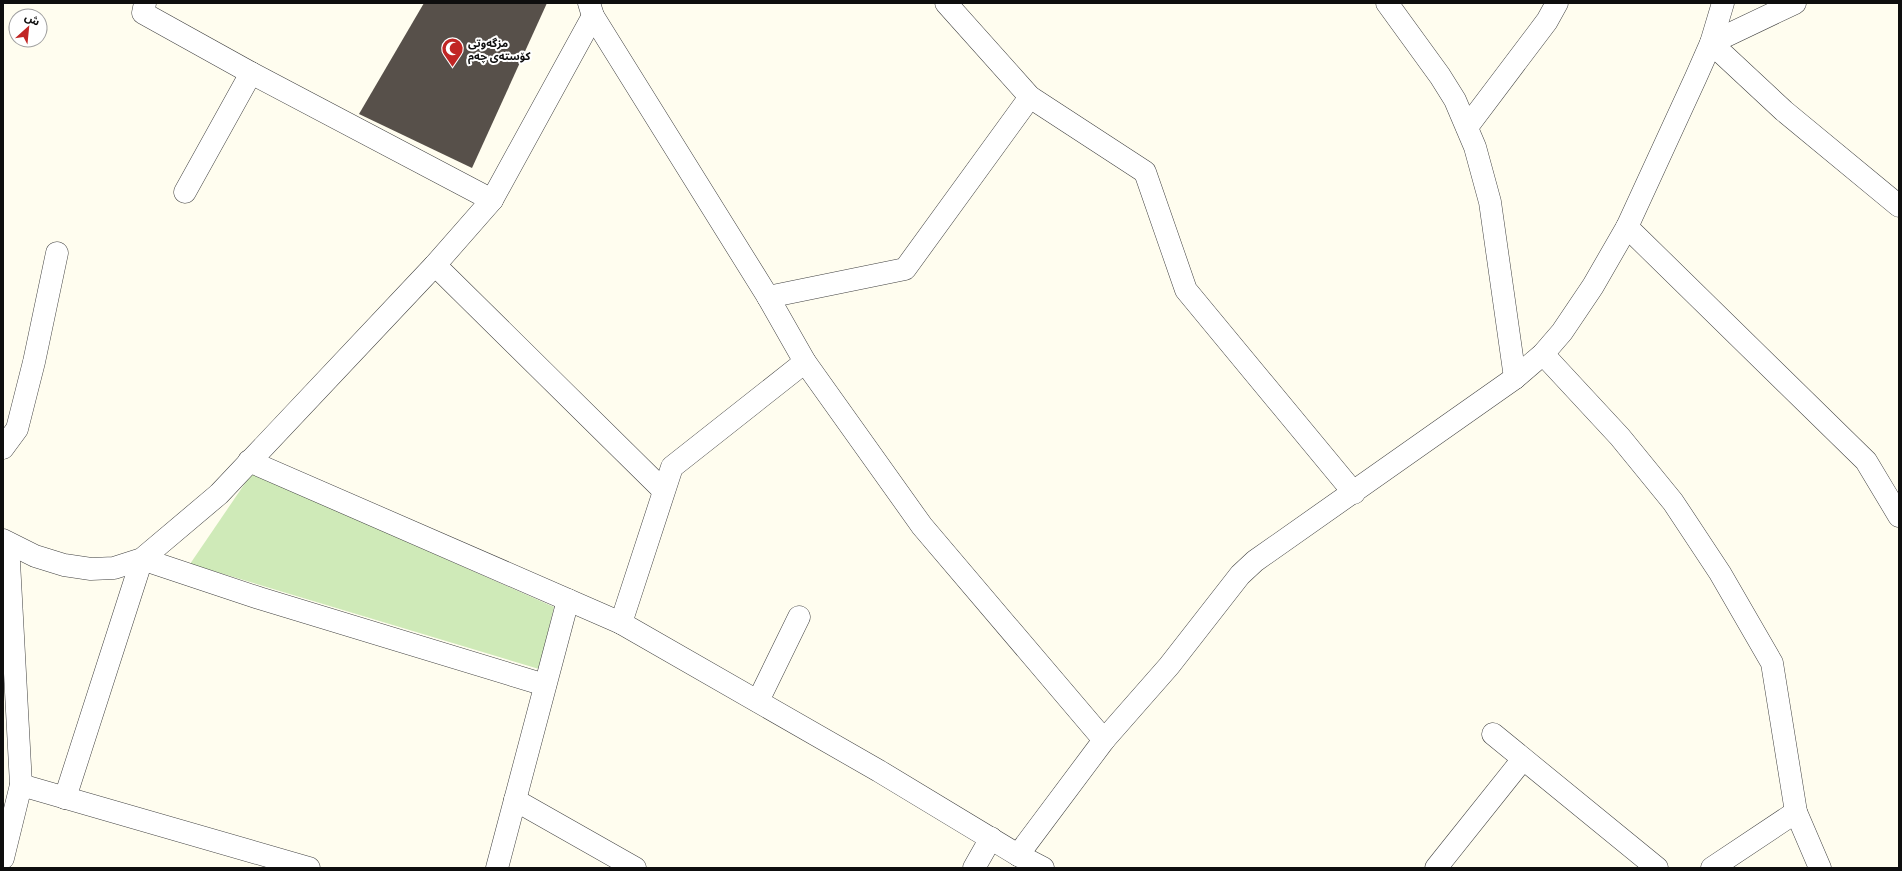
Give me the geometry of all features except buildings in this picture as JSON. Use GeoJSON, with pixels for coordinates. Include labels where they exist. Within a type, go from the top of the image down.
{"type":"FeatureCollection","features":[{"type":"Feature","properties":{"kind":"street"},"geometry":{"type":"LineString","coordinates":[[145,3],[143,14],[251,73],[492,200]]}},
{"type":"Feature","properties":{"kind":"street"},"geometry":{"type":"LineString","coordinates":[[946,3],[1030,97],[1144,172],[1186,290],[1354,492]]}},
{"type":"Feature","properties":{"kind":"street"},"geometry":{"type":"LineString","coordinates":[[1387,3],[1440,76],[1468,127],[1475,147],[1490,202],[1515,378]]}},
{"type":"Feature","properties":{"kind":"street"},"geometry":{"type":"LineString","coordinates":[[1468,127],[1547,21],[1557,3]]}},
{"type":"Feature","properties":{"kind":"street"},"geometry":{"type":"LineString","coordinates":[[1018,855],[1104,740],[1170,666],[1240,575],[1255,561],[1515,378],[1543,354],[1562,332],[1593,286],[1627,227],[1711,43],[1722,3]]}},
{"type":"Feature","properties":{"kind":"street"},"geometry":{"type":"LineString","coordinates":[[1711,43],[1795,3]]}},
{"type":"Feature","properties":{"kind":"street"},"geometry":{"type":"LineString","coordinates":[[3,858],[21,785],[6,542],[35,556],[64,565],[91,569],[114,568],[142,559],[219,494],[435,264],[492,200],[591,10]]}},
{"type":"Feature","properties":{"kind":"street"},"geometry":{"type":"LineString","coordinates":[[591,10],[768,297],[805,362],[922,526],[1104,740]]}},
{"type":"Feature","properties":{"kind":"street"},"geometry":{"type":"LineString","coordinates":[[1711,43],[1784,111],[1899,206]]}},
{"type":"Feature","properties":{"kind":"street"},"geometry":{"type":"LineString","coordinates":[[185,192],[251,73]]}},
{"type":"Feature","properties":{"kind":"street"},"geometry":{"type":"LineString","coordinates":[[768,297],[905,269],[1030,97]]}},
{"type":"Feature","properties":{"kind":"street"},"geometry":{"type":"LineString","coordinates":[[1627,227],[1866,461],[1897,507]]}},
{"type":"Feature","properties":{"kind":"street"},"geometry":{"type":"LineString","coordinates":[[3,448],[17,429],[34,362],[57,253]]}},
{"type":"Feature","properties":{"kind":"street"},"geometry":{"type":"LineString","coordinates":[[435,264],[664,490]]}},
{"type":"Feature","properties":{"kind":"street"},"geometry":{"type":"LineString","coordinates":[[1543,354],[1620,437],[1673,502],[1720,573],[1772,663],[1796,812],[1820,868]]}},
{"type":"Feature","properties":{"kind":"street"},"geometry":{"type":"LineString","coordinates":[[621,623],[672,467],[805,362]]}},
{"type":"Feature","properties":{"kind":"street"},"geometry":{"type":"LineString","coordinates":[[249,461],[621,623],[879,770],[1018,855],[1043,868]]}},
{"type":"Feature","properties":{"kind":"street"},"geometry":{"type":"LineString","coordinates":[[142,559],[259,598],[545,685]]}},
{"type":"Feature","properties":{"kind":"street"},"geometry":{"type":"LineString","coordinates":[[65,798],[142,559]]}},
{"type":"Feature","properties":{"kind":"street"},"geometry":{"type":"LineString","coordinates":[[497,868],[568,600]]}},
{"type":"Feature","properties":{"kind":"street"},"geometry":{"type":"LineString","coordinates":[[758,701],[799,617]]}},
{"type":"Feature","properties":{"kind":"street"},"geometry":{"type":"LineString","coordinates":[[1493,734],[1657,868]]}},
{"type":"Feature","properties":{"kind":"street"},"geometry":{"type":"LineString","coordinates":[[1436,868],[1523,758]]}},
{"type":"Feature","properties":{"kind":"street"},"geometry":{"type":"LineString","coordinates":[[21,785],[309,868]]}},
{"type":"Feature","properties":{"kind":"street"},"geometry":{"type":"LineString","coordinates":[[515,800],[635,868]]}},
{"type":"Feature","properties":{"kind":"street"},"geometry":{"type":"LineString","coordinates":[[1712,868],[1796,812]]}},
{"type":"Feature","properties":{"kind":"street"},"geometry":{"type":"LineString","coordinates":[[974,868],[991,838]]}},
{"type":"Feature","properties":{"kind":"green space"},"geometry":{"type":"Polygon","coordinates":[[[252,473],[554,607],[539,669],[190,564],[252,473]]]}},
{"type":"Feature","properties":{"kind":"place","name":"مزگه‌وتی کۆستەی چەم"},"geometry":{"type":"Point","coordinates":[453,68]}}]}
